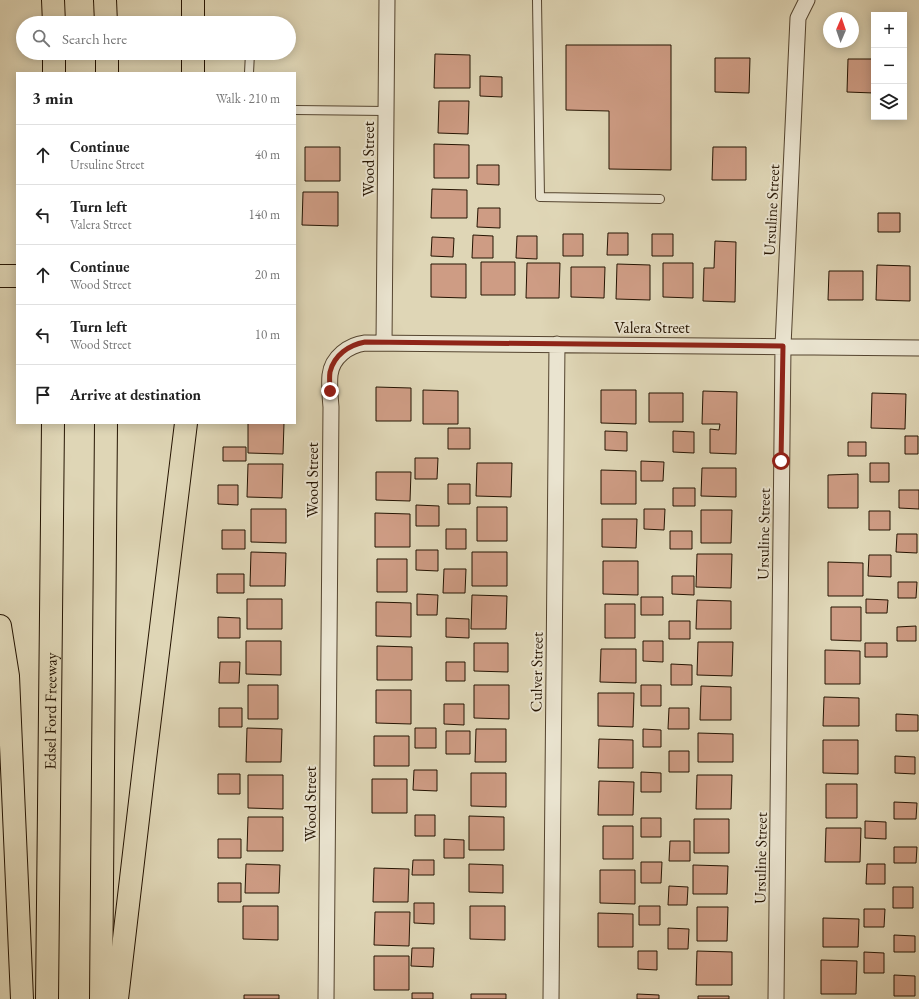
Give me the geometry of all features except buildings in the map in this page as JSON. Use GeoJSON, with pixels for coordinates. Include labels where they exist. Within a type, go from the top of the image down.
{"type":"FeatureCollection","features":[{"type":"Feature","properties":{"kind":"highway"},"geometry":{"type":"LineString","coordinates":[[53,0],[54,16]]}},
{"type":"Feature","properties":{"kind":"highway"},"geometry":{"type":"LineString","coordinates":[[105,0],[106,16]]}},
{"type":"Feature","properties":{"kind":"highway"},"geometry":{"type":"LineString","coordinates":[[193,16],[194,0]]}},
{"type":"Feature","properties":{"kind":"highway"},"geometry":{"type":"LineString","coordinates":[[54,60],[54,72]]}},
{"type":"Feature","properties":{"kind":"highway"},"geometry":{"type":"LineString","coordinates":[[107,60],[107,72]]}},
{"type":"Feature","properties":{"kind":"highway"},"geometry":{"type":"LineString","coordinates":[[193,60],[193,72]]}},
{"type":"Feature","properties":{"kind":"highway","name":"Edsel Ford Freeway"},"geometry":{"type":"LineString","coordinates":[[47,999],[53,424]]}},
{"type":"Feature","properties":{"kind":"highway"},"geometry":{"type":"LineString","coordinates":[[101,999],[106,424]]}},
{"type":"Feature","properties":{"kind":"highway"},"geometry":{"type":"LineString","coordinates":[[118,999],[146,751],[186,424]]}},
{"type":"Feature","properties":{"kind":"highway"},"geometry":{"type":"LineString","coordinates":[[0,626],[8,676],[22,999]]}},
{"type":"Feature","properties":{"kind":"street","name":"Wood Street"},"geometry":{"type":"LineString","coordinates":[[326,999],[331,430],[330,373],[335,361],[340,355],[351,347],[365,342],[384,343],[387,0]]}},
{"type":"Feature","properties":{"kind":"street","name":"Ursuline Street"},"geometry":{"type":"LineString","coordinates":[[776,999],[783,346],[798,18],[806,0]]}},
{"type":"Feature","properties":{"kind":"street","name":"Valera Street"},"geometry":{"type":"LineString","coordinates":[[384,343],[919,348]]}},
{"type":"Feature","properties":{"kind":"street","name":"Culver Street"},"geometry":{"type":"LineString","coordinates":[[551,999],[557,344]]}},
{"type":"Feature","properties":{"kind":"lane"},"geometry":{"type":"LineString","coordinates":[[537,0],[540,197],[660,199]]}},
{"type":"Feature","properties":{"kind":"lane"},"geometry":{"type":"LineString","coordinates":[[249,72],[250,60]]}},
{"type":"Feature","properties":{"kind":"lane"},"geometry":{"type":"LineString","coordinates":[[296,110],[386,111]]}},
{"type":"Feature","properties":{"kind":"route"},"geometry":{"type":"LineString","coordinates":[[330,391],[330,373],[335,361],[345,350],[365,342],[783,346],[781,461]]}}]}
